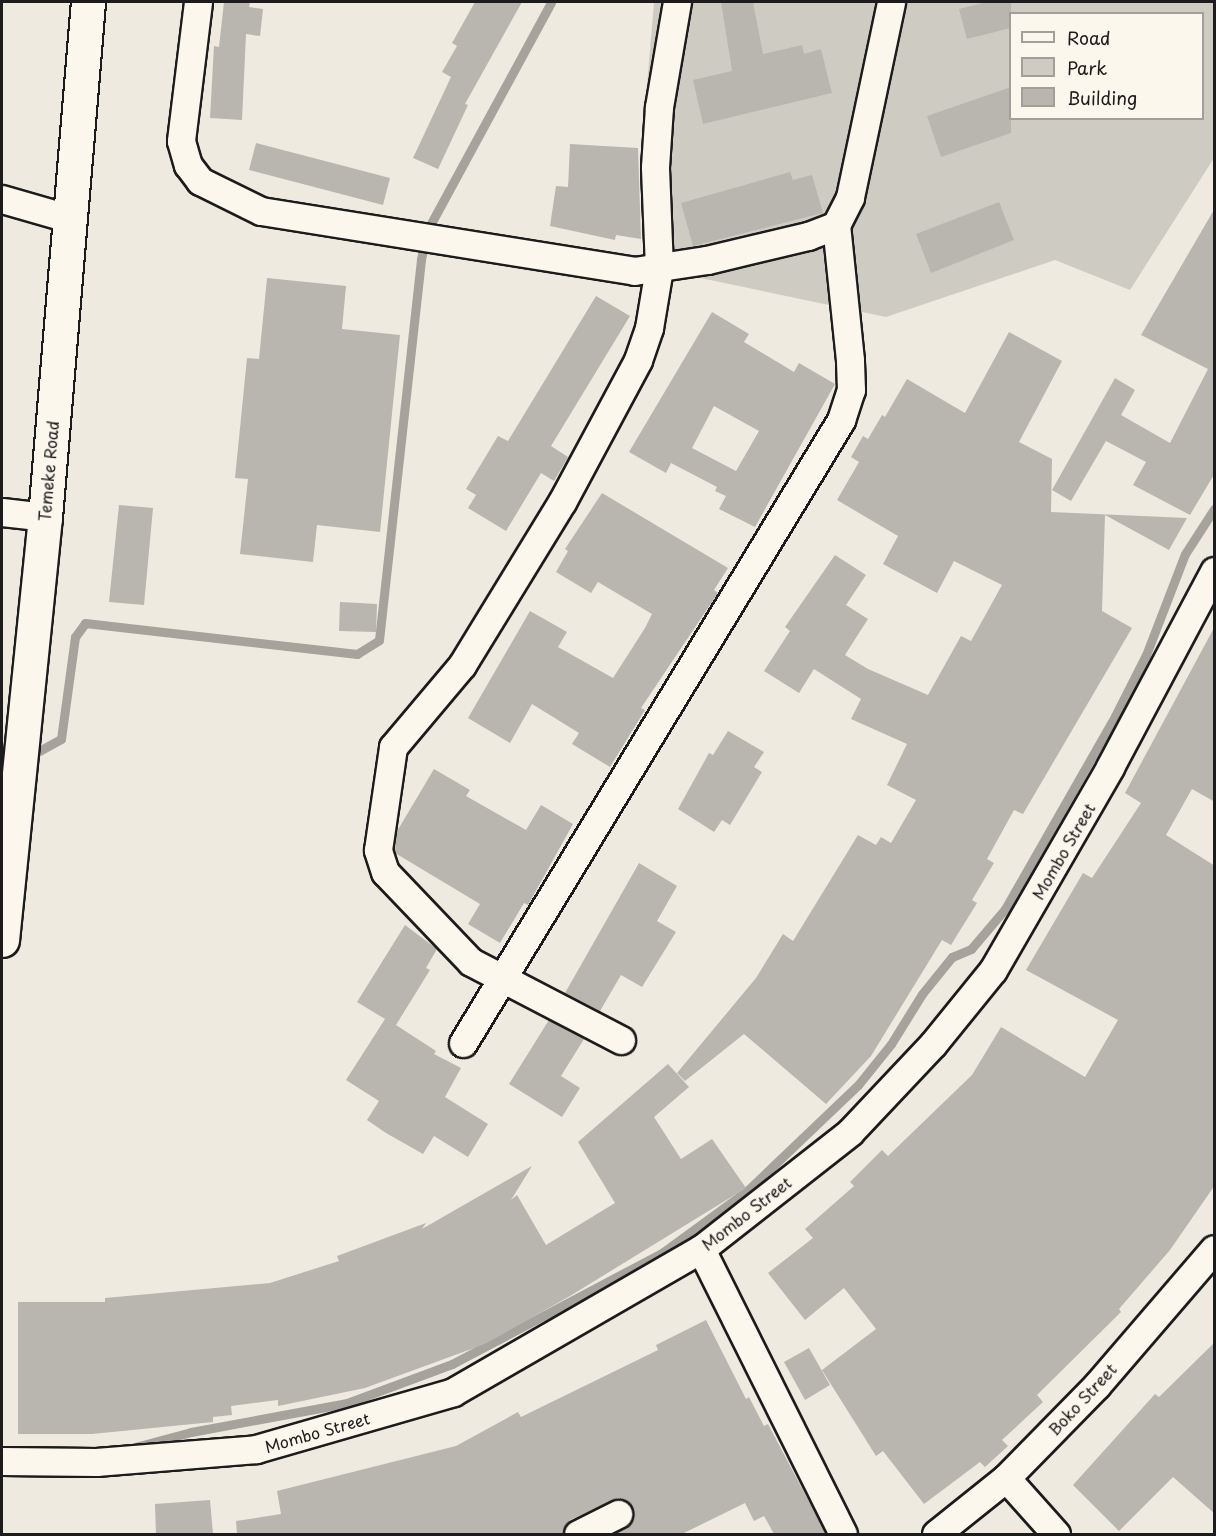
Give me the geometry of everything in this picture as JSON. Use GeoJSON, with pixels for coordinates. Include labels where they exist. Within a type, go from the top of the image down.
{"type":"FeatureCollection","features":[{"type":"Feature","properties":{"kind":"street","name":"Temeke Road"},"geometry":{"type":"LineString","coordinates":[[2,940],[45,517],[68,218],[88,2]]}},
{"type":"Feature","properties":{"kind":"street"},"geometry":{"type":"LineString","coordinates":[[198,2],[181,141],[188,165],[200,181],[261,211],[612,269],[658,268],[808,236],[836,225]]}},
{"type":"Feature","properties":{"kind":"street"},"geometry":{"type":"LineString","coordinates":[[621,1040],[503,981],[471,962],[385,872],[378,850],[393,747],[462,665],[530,558],[618,401],[649,328],[658,268],[655,178],[658,119],[677,2]]}},
{"type":"Feature","properties":{"kind":"street"},"geometry":{"type":"LineString","coordinates":[[463,1043],[503,981],[841,420],[851,390],[836,225],[850,197],[891,2]]}},
{"type":"Feature","properties":{"kind":"street"},"geometry":{"type":"LineString","coordinates":[[2,199],[68,218]]}},
{"type":"Feature","properties":{"kind":"street"},"geometry":{"type":"LineString","coordinates":[[2,512],[45,517]]}},
{"type":"Feature","properties":{"kind":"street","name":"Mombo Street"},"geometry":{"type":"LineString","coordinates":[[2,1461],[96,1462],[256,1449],[453,1392],[701,1249],[850,1132],[933,1044],[993,970],[1110,767],[1215,571]]}},
{"type":"Feature","properties":{"kind":"street"},"geometry":{"type":"LineString","coordinates":[[701,1249],[843,1534]]}},
{"type":"Feature","properties":{"kind":"street","name":"Boko Street"},"geometry":{"type":"LineString","coordinates":[[936,1534],[1006,1478],[1097,1385],[1215,1249]]}},
{"type":"Feature","properties":{"kind":"street"},"geometry":{"type":"LineString","coordinates":[[1006,1478],[1056,1534]]}},
{"type":"Feature","properties":{"kind":"street"},"geometry":{"type":"LineString","coordinates":[[578,1534],[618,1514]]}},
{"type":"Feature","properties":{"kind":"green space"},"geometry":{"type":"Polygon","coordinates":[[[654,2],[1214,2],[1214,158],[1130,290],[1055,260],[886,317],[648,267],[642,145],[654,2]]]}},
{"type":"Feature","properties":{"kind":"building"},"geometry":{"type":"Polygon","coordinates":[[[224,2],[250,2],[249,7],[263,9],[260,36],[246,34],[242,120],[210,118],[214,46],[219,47],[224,2]]]}},
{"type":"Feature","properties":{"kind":"building"},"geometry":{"type":"Polygon","coordinates":[[[475,2],[522,2],[465,104],[468,105],[438,169],[413,158],[451,77],[442,72],[457,46],[452,43],[475,2]]]}},
{"type":"Feature","properties":{"kind":"building"},"geometry":{"type":"Polygon","coordinates":[[[721,2],[753,2],[763,54],[802,45],[804,54],[821,49],[832,93],[703,124],[693,80],[732,71],[721,2]]]}},
{"type":"Feature","properties":{"kind":"building"},"geometry":{"type":"Polygon","coordinates":[[[987,2],[1011,2],[1009,28],[967,39],[959,9],[987,2]]]}},
{"type":"Feature","properties":{"kind":"building"},"geometry":{"type":"Polygon","coordinates":[[[1009,88],[1011,133],[941,157],[927,116],[1009,88]]]}},
{"type":"Feature","properties":{"kind":"building"},"geometry":{"type":"Polygon","coordinates":[[[256,143],[390,178],[383,205],[249,170],[256,143]]]}},
{"type":"Feature","properties":{"kind":"building"},"geometry":{"type":"Polygon","coordinates":[[[570,144],[638,148],[641,239],[616,235],[615,240],[550,226],[556,186],[568,187],[570,144]]]}},
{"type":"Feature","properties":{"kind":"building"},"geometry":{"type":"Polygon","coordinates":[[[790,172],[793,180],[812,175],[823,213],[693,246],[681,203],[790,172]]]}},
{"type":"Feature","properties":{"kind":"building"},"geometry":{"type":"Polygon","coordinates":[[[999,202],[1014,240],[931,273],[916,234],[999,202]]]}},
{"type":"Feature","properties":{"kind":"building"},"geometry":{"type":"Polygon","coordinates":[[[1215,208],[1215,473],[1190,515],[1133,485],[1146,462],[1106,441],[1071,501],[1052,490],[1115,378],[1135,390],[1121,415],[1170,443],[1208,369],[1141,335],[1215,208]]]}},
{"type":"Feature","properties":{"kind":"building"},"geometry":{"type":"Polygon","coordinates":[[[267,278],[346,286],[342,329],[400,335],[380,532],[317,525],[313,562],[240,554],[248,479],[235,478],[247,358],[259,359],[267,278]]]}},
{"type":"Feature","properties":{"kind":"building"},"geometry":{"type":"Polygon","coordinates":[[[596,296],[630,316],[551,446],[568,457],[554,481],[541,473],[506,531],[468,508],[476,495],[466,489],[498,436],[508,441],[596,296]]]}},
{"type":"Feature","properties":{"kind":"building"},"geometry":{"type":"Polygon","coordinates":[[[712,312],[749,334],[744,342],[794,372],[799,363],[835,384],[755,527],[719,509],[726,496],[715,491],[717,487],[671,463],[666,473],[629,452],[712,312]],[[714,406],[692,448],[736,471],[759,431],[714,406]]]}},
{"type":"Feature","properties":{"kind":"building"},"geometry":{"type":"Polygon","coordinates":[[[1009,332],[1062,361],[1019,442],[1052,459],[1051,512],[1187,518],[1169,550],[1105,515],[1102,611],[1132,628],[1023,814],[1014,810],[987,859],[994,863],[972,900],[977,903],[951,945],[942,940],[871,1056],[826,1104],[744,1034],[685,1081],[677,1073],[756,978],[783,934],[793,941],[858,835],[876,845],[881,837],[891,843],[916,800],[887,785],[907,744],[851,719],[861,699],[814,669],[799,693],[764,671],[790,631],[785,627],[835,555],[866,575],[846,605],[868,619],[845,655],[868,669],[928,695],[961,636],[971,641],[1002,585],[954,561],[937,593],[883,564],[898,536],[837,500],[859,462],[851,457],[863,436],[868,439],[882,415],[885,417],[907,379],[965,413],[1009,332]]]}},
{"type":"Feature","properties":{"kind":"building"},"geometry":{"type":"Polygon","coordinates":[[[602,493],[728,568],[714,590],[718,593],[641,708],[645,710],[610,767],[572,744],[579,733],[532,704],[510,743],[468,718],[530,611],[567,632],[558,647],[613,678],[645,628],[652,614],[598,582],[591,593],[556,572],[568,551],[565,549],[602,493]]]}},
{"type":"Feature","properties":{"kind":"building"},"geometry":{"type":"Polygon","coordinates":[[[119,505],[153,508],[144,605],[109,602],[119,505]]]}},
{"type":"Feature","properties":{"kind":"building"},"geometry":{"type":"Polygon","coordinates":[[[340,602],[377,604],[376,632],[339,631],[340,602]]]}},
{"type":"Feature","properties":{"kind":"building"},"geometry":{"type":"Polygon","coordinates":[[[1215,626],[1215,802],[1192,789],[1166,835],[1215,866],[1215,1185],[1170,1250],[1119,1309],[1121,1312],[1037,1395],[1043,1402],[1002,1440],[1008,1446],[985,1467],[980,1462],[924,1504],[883,1451],[876,1456],[822,1370],[876,1329],[844,1288],[805,1320],[768,1273],[813,1238],[805,1229],[854,1186],[850,1182],[882,1150],[888,1156],[972,1075],[1001,1027],[1085,1077],[1118,1020],[1026,970],[1083,873],[1092,878],[1141,803],[1125,793],[1215,626]]]}},
{"type":"Feature","properties":{"kind":"building"},"geometry":{"type":"Polygon","coordinates":[[[728,731],[764,752],[754,767],[762,772],[730,825],[722,820],[714,832],[678,809],[709,753],[713,755],[728,731]]]}},
{"type":"Feature","properties":{"kind":"building"},"geometry":{"type":"Polygon","coordinates":[[[434,769],[470,790],[466,796],[526,830],[541,805],[573,824],[528,905],[524,903],[500,943],[468,924],[480,904],[395,853],[396,833],[434,769]]]}},
{"type":"Feature","properties":{"kind":"building"},"geometry":{"type":"Polygon","coordinates":[[[639,863],[677,886],[657,921],[676,932],[642,987],[621,975],[600,1011],[565,993],[639,863]]]}},
{"type":"Feature","properties":{"kind":"building"},"geometry":{"type":"Polygon","coordinates":[[[405,925],[437,949],[426,968],[430,970],[396,1025],[436,1051],[434,1054],[461,1068],[445,1097],[488,1124],[468,1157],[434,1136],[423,1154],[386,1133],[367,1120],[379,1101],[346,1080],[385,1019],[357,1002],[405,925]]]}},
{"type":"Feature","properties":{"kind":"building"},"geometry":{"type":"Polygon","coordinates":[[[549,1020],[584,1039],[561,1076],[580,1088],[562,1117],[509,1084],[549,1020]]]}},
{"type":"Feature","properties":{"kind":"building"},"geometry":{"type":"Polygon","coordinates":[[[668,1064],[689,1087],[654,1117],[681,1159],[712,1139],[746,1188],[570,1296],[485,1344],[365,1388],[278,1406],[278,1400],[231,1406],[232,1415],[213,1417],[213,1422],[92,1434],[18,1434],[18,1302],[105,1302],[105,1298],[270,1283],[339,1261],[337,1256],[426,1223],[422,1229],[532,1166],[511,1200],[517,1195],[546,1245],[615,1203],[578,1142],[668,1064]]]}},
{"type":"Feature","properties":{"kind":"building"},"geometry":{"type":"Polygon","coordinates":[[[706,1320],[746,1399],[749,1397],[764,1426],[768,1424],[826,1534],[774,1534],[764,1516],[754,1521],[745,1503],[682,1534],[612,1534],[626,1528],[634,1516],[632,1506],[618,1498],[570,1520],[562,1534],[237,1534],[236,1521],[281,1514],[277,1491],[456,1446],[518,1412],[521,1417],[658,1350],[656,1345],[706,1320]]]}},
{"type":"Feature","properties":{"kind":"building"},"geometry":{"type":"Polygon","coordinates":[[[1215,1342],[1215,1514],[1173,1477],[1119,1531],[1073,1485],[1155,1394],[1159,1397],[1215,1342]]]}},
{"type":"Feature","properties":{"kind":"building"},"geometry":{"type":"Polygon","coordinates":[[[809,1348],[830,1385],[805,1400],[784,1362],[809,1348]]]}},
{"type":"Feature","properties":{"kind":"building"},"geometry":{"type":"Polygon","coordinates":[[[210,1500],[213,1534],[156,1534],[155,1504],[210,1500]]]}},
{"type":"Feature","properties":{"kind":"waterway"},"geometry":{"type":"LineString","coordinates":[[32,755],[61,739],[75,637],[85,623],[357,654],[379,640],[421,259],[428,229],[551,2]]}},
{"type":"Feature","properties":{"kind":"waterway"},"geometry":{"type":"LineString","coordinates":[[135,1447],[191,1432],[347,1403],[452,1364],[662,1253],[748,1190],[858,1085],[891,1044],[922,994],[952,957],[971,949],[1005,909],[1115,716],[1146,655],[1185,554],[1214,509]]}}]}
